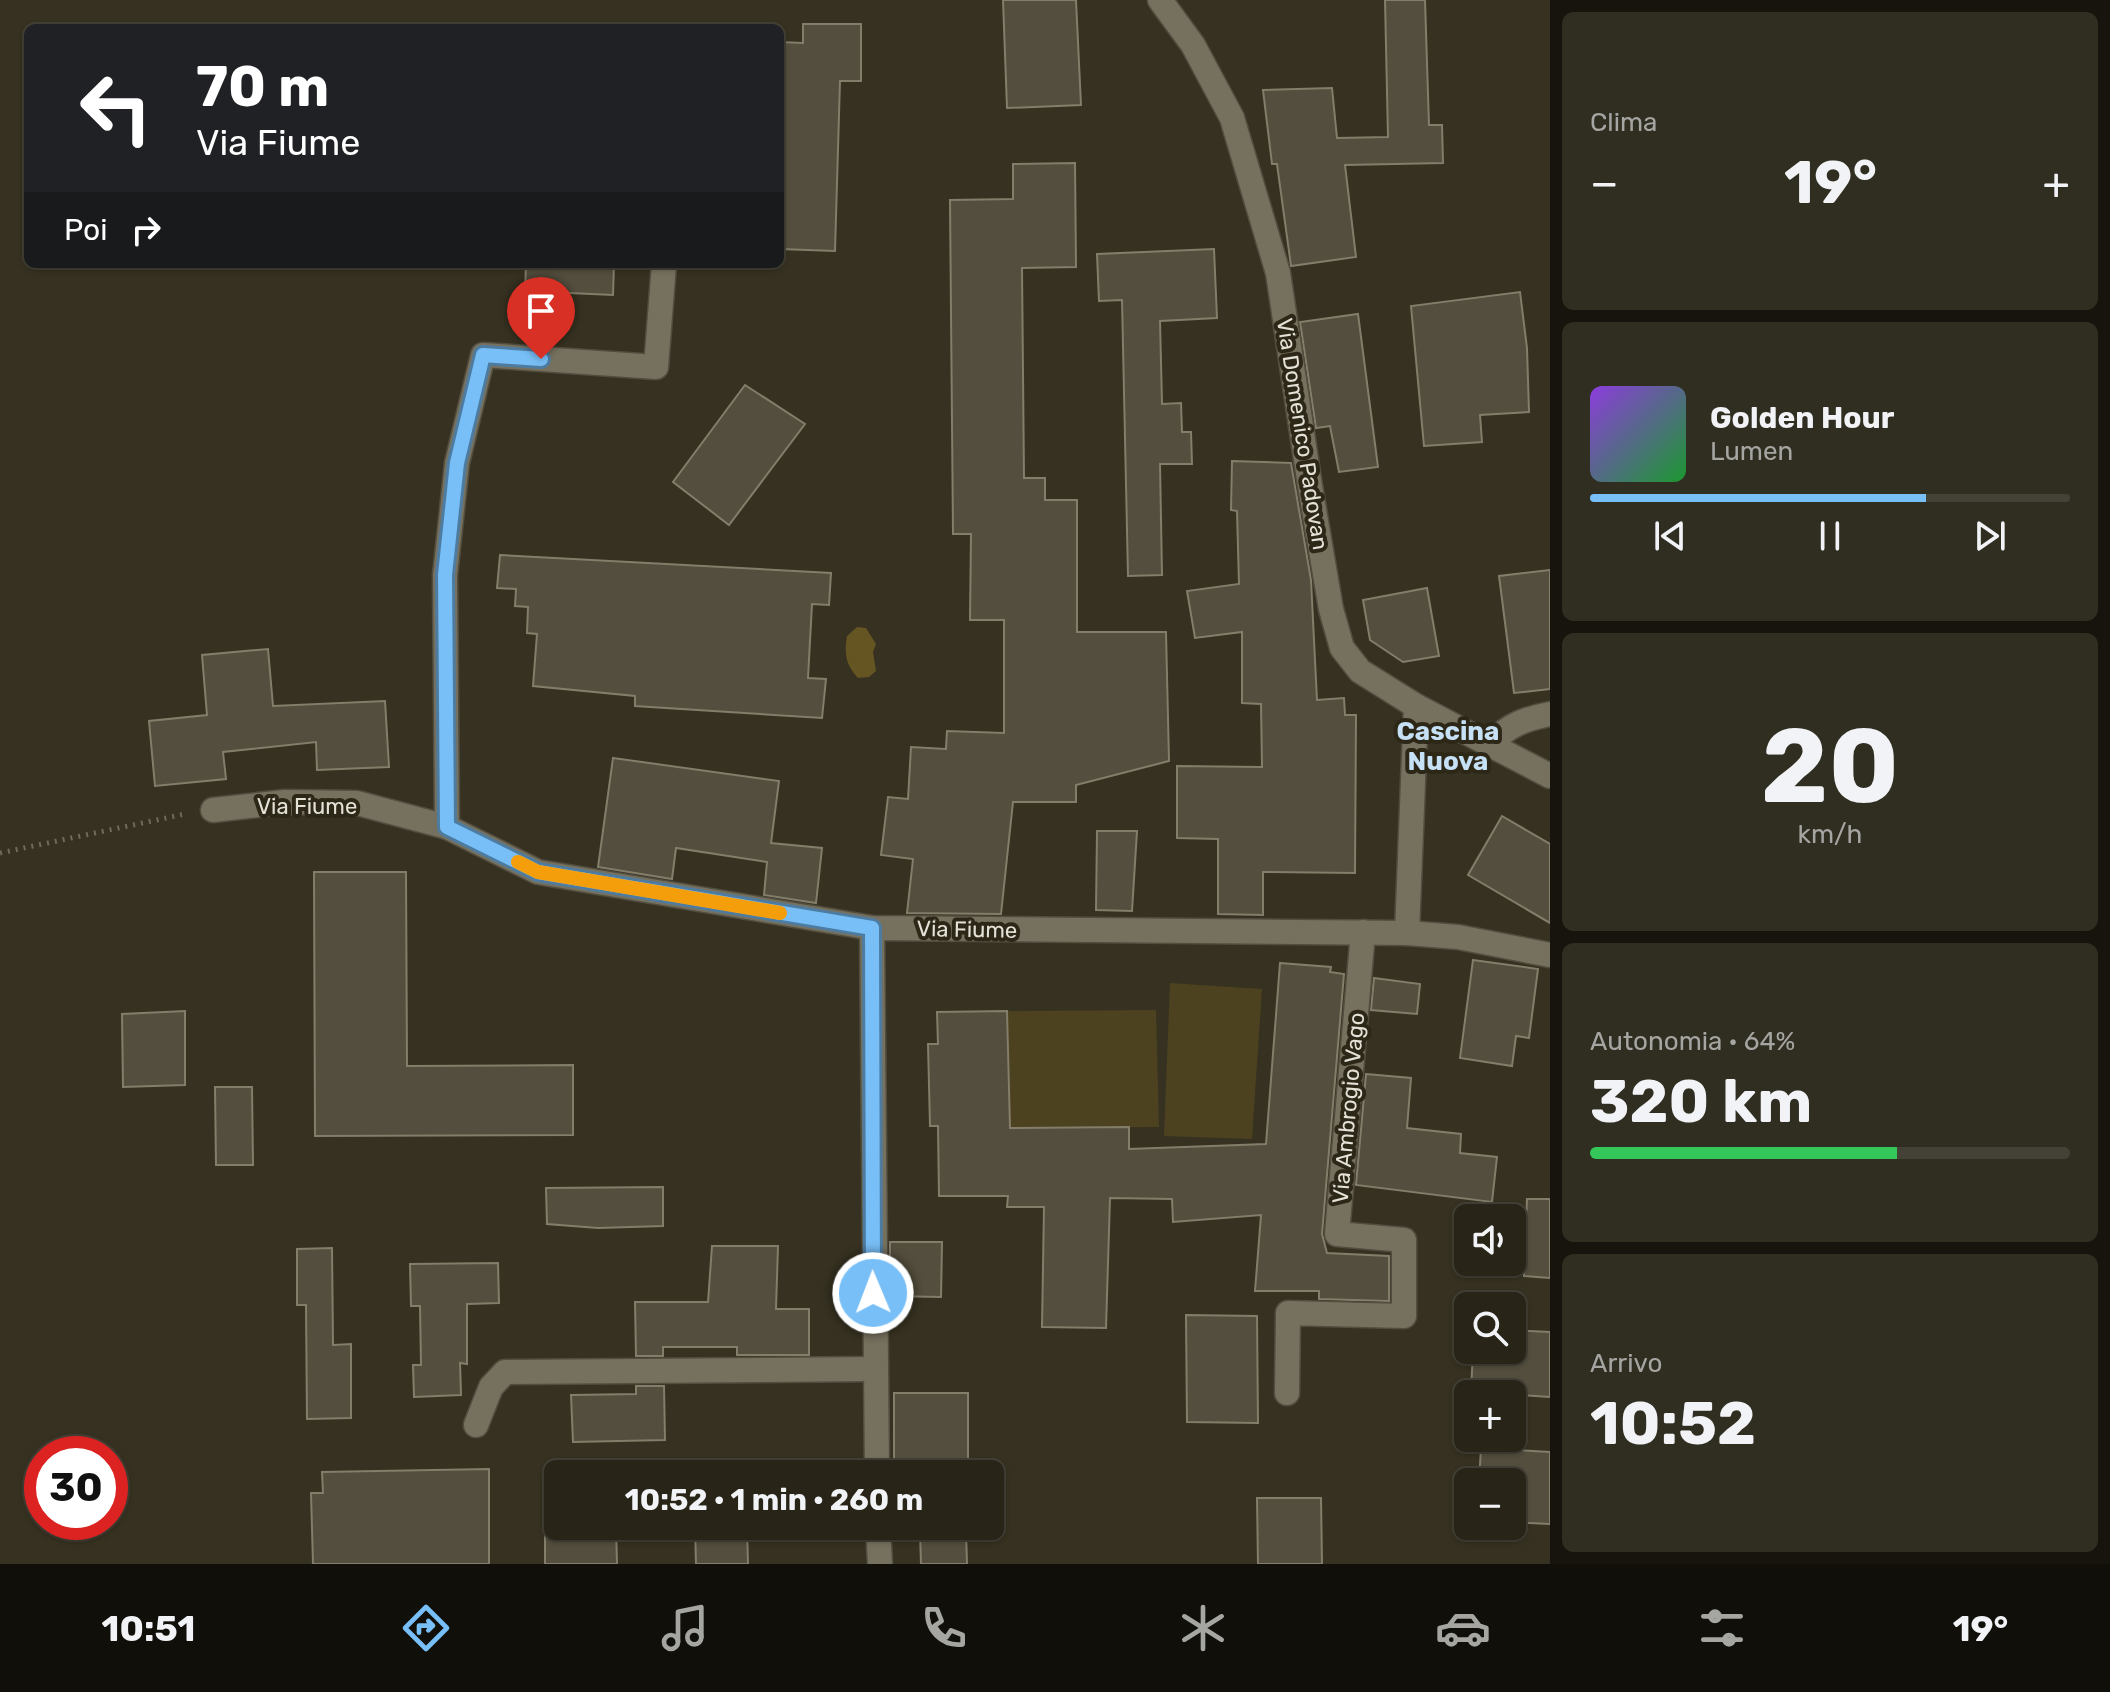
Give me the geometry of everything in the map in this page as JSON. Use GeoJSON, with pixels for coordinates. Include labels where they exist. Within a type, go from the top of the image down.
{"type":"FeatureCollection","features":[{"type":"Feature","properties":{"kind":"street","name":"Via Domenico Padovan"},"geometry":{"type":"LineString","coordinates":[[1160,0],[1193,45],[1232,118],[1278,273],[1323,563],[1342,648],[1360,671],[1416,706],[1550,776]]}},
{"type":"Feature","properties":{"kind":"street"},"geometry":{"type":"LineString","coordinates":[[447,827],[445,575],[457,463],[483,355],[656,367],[664,268]]}},
{"type":"Feature","properties":{"kind":"street"},"geometry":{"type":"LineString","coordinates":[[1407,933],[1416,706]]}},
{"type":"Feature","properties":{"kind":"street"},"geometry":{"type":"LineString","coordinates":[[1490,744],[1506,728],[1524,719],[1550,714]]}},
{"type":"Feature","properties":{"kind":"street","name":"Via Fiume"},"geometry":{"type":"LineString","coordinates":[[213,810],[285,802],[357,803],[447,827],[538,872],[872,928],[1407,933],[1458,937],[1550,955]]}},
{"type":"Feature","properties":{"kind":"street"},"geometry":{"type":"LineString","coordinates":[[872,928],[877,1460]]}},
{"type":"Feature","properties":{"kind":"street","name":"Via Ambrogio Vago"},"geometry":{"type":"LineString","coordinates":[[1287,1393],[1288,1313],[1404,1316],[1404,1240],[1337,1234],[1363,932]]}},
{"type":"Feature","properties":{"kind":"street"},"geometry":{"type":"LineString","coordinates":[[476,1425],[491,1387],[505,1372],[874,1369]]}},
{"type":"Feature","properties":{"kind":"street"},"geometry":{"type":"LineString","coordinates":[[879,1540],[880,1564]]}},
{"type":"Feature","properties":{"kind":"path"},"geometry":{"type":"LineString","coordinates":[[0,853],[159,817],[213,810]]}},
{"type":"Feature","properties":{"kind":"shaded area"},"geometry":{"type":"Polygon","coordinates":[[[857,627],[866,628],[876,644],[873,652],[876,671],[869,677],[858,678],[847,659],[847,636],[857,627]]]}},
{"type":"Feature","properties":{"kind":"shaded area"},"geometry":{"type":"Polygon","coordinates":[[[1170,983],[1262,989],[1252,1139],[1164,1136],[1170,983]]]}},
{"type":"Feature","properties":{"kind":"shaded area"},"geometry":{"type":"Polygon","coordinates":[[[1156,1010],[1159,1127],[1010,1128],[1007,1011],[1156,1010]]]}},
{"type":"Feature","properties":{"kind":"building"},"geometry":{"type":"Polygon","coordinates":[[[1003,0],[1076,0],[1081,105],[1007,108],[1003,0]]]}},
{"type":"Feature","properties":{"kind":"building"},"geometry":{"type":"Polygon","coordinates":[[[1385,0],[1425,0],[1429,125],[1442,125],[1443,163],[1345,165],[1356,257],[1291,266],[1277,164],[1272,164],[1263,90],[1332,88],[1337,138],[1388,137],[1385,0]]]}},
{"type":"Feature","properties":{"kind":"building"},"geometry":{"type":"Polygon","coordinates":[[[803,24],[861,24],[861,81],[840,81],[835,251],[784,249],[784,42],[803,43],[803,24]]]}},
{"type":"Feature","properties":{"kind":"building"},"geometry":{"type":"Polygon","coordinates":[[[1075,163],[1076,267],[1022,268],[1024,478],[1045,478],[1045,500],[1077,500],[1077,632],[1166,632],[1169,761],[1076,785],[1076,802],[1013,802],[1001,914],[907,913],[913,859],[881,855],[888,797],[908,799],[911,747],[946,749],[947,731],[1004,733],[1004,620],[970,620],[971,534],[953,534],[950,200],[1013,199],[1013,164],[1075,163]]]}},
{"type":"Feature","properties":{"kind":"building"},"geometry":{"type":"Polygon","coordinates":[[[1214,249],[1217,318],[1160,321],[1162,404],[1181,403],[1182,432],[1191,432],[1192,464],[1160,464],[1162,575],[1128,576],[1122,300],[1099,301],[1097,254],[1214,249]]]}},
{"type":"Feature","properties":{"kind":"building"},"geometry":{"type":"Polygon","coordinates":[[[526,268],[614,268],[613,295],[525,291],[526,268]]]}},
{"type":"Feature","properties":{"kind":"building"},"geometry":{"type":"Polygon","coordinates":[[[1520,292],[1527,348],[1529,412],[1480,415],[1482,442],[1424,446],[1411,306],[1520,292]]]}},
{"type":"Feature","properties":{"kind":"building"},"geometry":{"type":"Polygon","coordinates":[[[1358,314],[1378,467],[1339,472],[1330,426],[1316,428],[1300,322],[1358,314]]]}},
{"type":"Feature","properties":{"kind":"building"},"geometry":{"type":"Polygon","coordinates":[[[745,385],[805,424],[729,525],[673,482],[745,385]]]}},
{"type":"Feature","properties":{"kind":"building"},"geometry":{"type":"Polygon","coordinates":[[[1232,461],[1291,463],[1311,580],[1317,700],[1344,698],[1345,715],[1356,715],[1355,873],[1263,872],[1263,915],[1218,914],[1218,839],[1177,838],[1177,766],[1262,767],[1261,704],[1242,703],[1242,632],[1195,638],[1187,591],[1239,584],[1237,511],[1231,510],[1232,461]]]}},
{"type":"Feature","properties":{"kind":"building"},"geometry":{"type":"Polygon","coordinates":[[[500,555],[831,573],[829,605],[812,604],[808,678],[826,679],[822,718],[635,706],[635,696],[533,686],[537,634],[527,633],[528,607],[515,606],[516,589],[497,588],[500,555]]]}},
{"type":"Feature","properties":{"kind":"building"},"geometry":{"type":"Polygon","coordinates":[[[1550,570],[1550,689],[1514,693],[1499,576],[1550,570]]]}},
{"type":"Feature","properties":{"kind":"building"},"geometry":{"type":"Polygon","coordinates":[[[1427,588],[1439,656],[1403,662],[1370,640],[1363,600],[1427,588]]]}},
{"type":"Feature","properties":{"kind":"building"},"geometry":{"type":"Polygon","coordinates":[[[268,649],[273,706],[385,701],[389,767],[317,770],[316,742],[223,752],[226,779],[155,786],[149,721],[207,715],[202,655],[268,649]]]}},
{"type":"Feature","properties":{"kind":"building"},"geometry":{"type":"Polygon","coordinates":[[[613,758],[779,781],[771,843],[822,848],[816,903],[764,895],[767,862],[676,848],[672,879],[598,867],[613,758]]]}},
{"type":"Feature","properties":{"kind":"building"},"geometry":{"type":"Polygon","coordinates":[[[1502,816],[1550,844],[1550,923],[1468,875],[1502,816]]]}},
{"type":"Feature","properties":{"kind":"building"},"geometry":{"type":"Polygon","coordinates":[[[1097,831],[1137,831],[1132,911],[1096,910],[1097,831]]]}},
{"type":"Feature","properties":{"kind":"building"},"geometry":{"type":"Polygon","coordinates":[[[314,872],[406,872],[407,1066],[573,1065],[573,1135],[315,1136],[314,872]]]}},
{"type":"Feature","properties":{"kind":"building"},"geometry":{"type":"Polygon","coordinates":[[[1473,960],[1538,969],[1529,1038],[1516,1036],[1512,1066],[1460,1058],[1473,960]]]}},
{"type":"Feature","properties":{"kind":"building"},"geometry":{"type":"Polygon","coordinates":[[[1280,963],[1331,967],[1330,972],[1344,974],[1322,1234],[1327,1253],[1389,1256],[1389,1301],[1319,1299],[1319,1291],[1255,1291],[1261,1215],[1173,1222],[1172,1199],[1110,1198],[1106,1328],[1042,1327],[1044,1207],[1007,1207],[1008,1196],[939,1196],[938,1126],[930,1126],[928,1044],[938,1044],[937,1012],[1007,1011],[1010,1128],[1129,1127],[1129,1149],[1266,1144],[1280,963]]]}},
{"type":"Feature","properties":{"kind":"building"},"geometry":{"type":"Polygon","coordinates":[[[1374,978],[1420,984],[1417,1014],[1371,1010],[1374,978]]]}},
{"type":"Feature","properties":{"kind":"building"},"geometry":{"type":"Polygon","coordinates":[[[185,1011],[185,1085],[123,1087],[122,1014],[185,1011]]]}},
{"type":"Feature","properties":{"kind":"building"},"geometry":{"type":"Polygon","coordinates":[[[1366,1074],[1411,1078],[1407,1128],[1461,1134],[1460,1153],[1497,1157],[1492,1202],[1356,1185],[1366,1074]]]}},
{"type":"Feature","properties":{"kind":"building"},"geometry":{"type":"Polygon","coordinates":[[[215,1087],[252,1087],[253,1165],[216,1165],[215,1087]]]}},
{"type":"Feature","properties":{"kind":"building"},"geometry":{"type":"Polygon","coordinates":[[[663,1187],[663,1226],[598,1228],[547,1224],[546,1188],[663,1187]]]}},
{"type":"Feature","properties":{"kind":"building"},"geometry":{"type":"Polygon","coordinates":[[[1527,1199],[1550,1199],[1550,1278],[1524,1276],[1527,1199]]]}},
{"type":"Feature","properties":{"kind":"building"},"geometry":{"type":"Polygon","coordinates":[[[890,1242],[942,1242],[941,1297],[890,1296],[890,1242]]]}},
{"type":"Feature","properties":{"kind":"building"},"geometry":{"type":"Polygon","coordinates":[[[712,1246],[778,1246],[776,1309],[809,1309],[809,1355],[737,1355],[737,1347],[663,1347],[663,1356],[636,1356],[635,1302],[708,1302],[712,1246]]]}},
{"type":"Feature","properties":{"kind":"building"},"geometry":{"type":"Polygon","coordinates":[[[332,1248],[333,1345],[351,1344],[351,1418],[307,1419],[306,1305],[297,1305],[297,1249],[332,1248]]]}},
{"type":"Feature","properties":{"kind":"building"},"geometry":{"type":"Polygon","coordinates":[[[498,1263],[499,1303],[467,1304],[467,1364],[460,1363],[461,1395],[414,1397],[413,1365],[421,1365],[420,1306],[411,1306],[410,1264],[498,1263]]]}},
{"type":"Feature","properties":{"kind":"building"},"geometry":{"type":"Polygon","coordinates":[[[1186,1315],[1257,1316],[1258,1423],[1187,1422],[1186,1315]]]}},
{"type":"Feature","properties":{"kind":"building"},"geometry":{"type":"Polygon","coordinates":[[[1526,1331],[1550,1332],[1550,1397],[1526,1395],[1526,1380],[1472,1380],[1472,1364],[1526,1364],[1526,1331]]]}},
{"type":"Feature","properties":{"kind":"building"},"geometry":{"type":"Polygon","coordinates":[[[636,1386],[664,1386],[665,1440],[573,1442],[571,1395],[636,1394],[636,1386]]]}},
{"type":"Feature","properties":{"kind":"building"},"geometry":{"type":"Polygon","coordinates":[[[894,1393],[968,1393],[968,1460],[894,1460],[894,1393]]]}},
{"type":"Feature","properties":{"kind":"building"},"geometry":{"type":"Polygon","coordinates":[[[1481,1452],[1550,1452],[1550,1524],[1526,1523],[1526,1468],[1480,1468],[1481,1452]]]}},
{"type":"Feature","properties":{"kind":"building"},"geometry":{"type":"Polygon","coordinates":[[[489,1469],[489,1564],[313,1564],[311,1493],[323,1493],[322,1472],[489,1469]]]}},
{"type":"Feature","properties":{"kind":"building"},"geometry":{"type":"Polygon","coordinates":[[[1257,1498],[1321,1498],[1322,1564],[1258,1564],[1257,1498]]]}},
{"type":"Feature","properties":{"kind":"building"},"geometry":{"type":"Polygon","coordinates":[[[545,1540],[616,1540],[617,1564],[545,1564],[545,1540]]]}},
{"type":"Feature","properties":{"kind":"building"},"geometry":{"type":"Polygon","coordinates":[[[695,1540],[747,1540],[748,1564],[696,1564],[695,1540]]]}},
{"type":"Feature","properties":{"kind":"building"},"geometry":{"type":"Polygon","coordinates":[[[920,1540],[966,1540],[967,1564],[921,1564],[920,1540]]]}},
{"type":"Feature","properties":{"kind":"slow traffic"},"geometry":{"type":"LineString","coordinates":[[518,862],[538,872],[633,891],[780,913]]}},
{"type":"Feature","properties":{"kind":"district","name":"Cascina Nuova"},"geometry":{"type":"Point","coordinates":[1448,746]}},
{"type":"Feature","properties":{"kind":"route"},"geometry":{"type":"LineString","coordinates":[[541,359],[483,355],[457,463],[445,575],[447,827],[538,872],[633,891],[872,928],[873,1293]]}}]}
